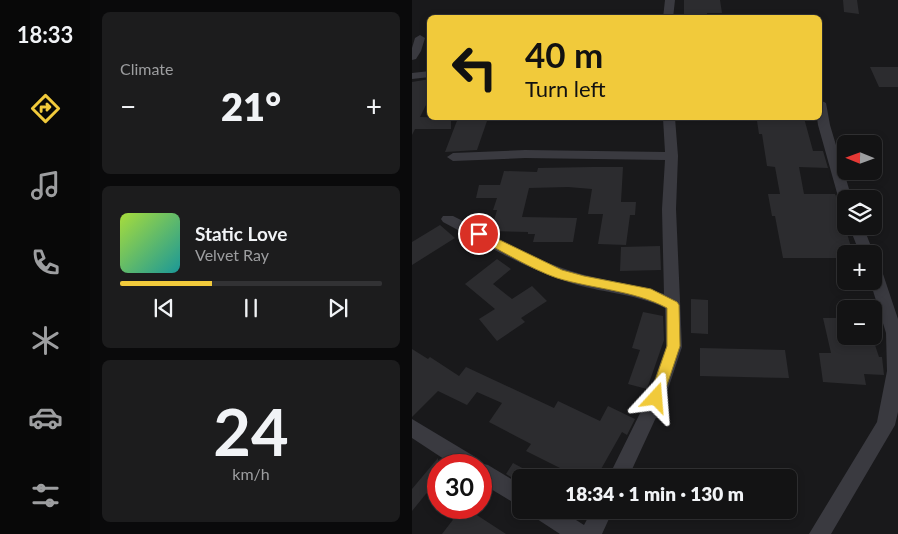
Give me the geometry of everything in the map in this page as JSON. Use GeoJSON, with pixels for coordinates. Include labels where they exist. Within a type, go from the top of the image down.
{"type":"FeatureCollection","features":[{"type":"Feature","properties":{"kind":"street"},"geometry":{"type":"LineString","coordinates":[[668,15],[670,0]]}},
{"type":"Feature","properties":{"kind":"street"},"geometry":{"type":"LineString","coordinates":[[412,57],[416,52],[420,38]]}},
{"type":"Feature","properties":{"kind":"street"},"geometry":{"type":"LineString","coordinates":[[412,76],[427,74]]}},
{"type":"Feature","properties":{"kind":"street"},"geometry":{"type":"LineString","coordinates":[[822,114],[843,190]]}},
{"type":"Feature","properties":{"kind":"street"},"geometry":{"type":"LineString","coordinates":[[622,469],[656,398],[674,346],[669,209],[672,156],[669,120]]}},
{"type":"Feature","properties":{"kind":"street"},"geometry":{"type":"LineString","coordinates":[[453,157],[525,154],[672,156]]}},
{"type":"Feature","properties":{"kind":"street"},"geometry":{"type":"LineString","coordinates":[[448,218],[558,274],[651,294],[673,305]]}},
{"type":"Feature","properties":{"kind":"street"},"geometry":{"type":"LineString","coordinates":[[819,534],[886,425],[896,371],[894,333],[880,290]]}},
{"type":"Feature","properties":{"kind":"street"},"geometry":{"type":"LineString","coordinates":[[412,428],[453,454]]}},
{"type":"Feature","properties":{"kind":"street"},"geometry":{"type":"LineString","coordinates":[[492,479],[512,491]]}},
{"type":"Feature","properties":{"kind":"street"},"geometry":{"type":"LineString","coordinates":[[555,519],[579,534]]}},
{"type":"Feature","properties":{"kind":"street"},"geometry":{"type":"LineString","coordinates":[[591,534],[598,519]]}},
{"type":"Feature","properties":{"kind":"building"},"geometry":{"type":"Polygon","coordinates":[[[684,0],[720,0],[722,13],[684,15],[684,0]]]}},
{"type":"Feature","properties":{"kind":"building"},"geometry":{"type":"Polygon","coordinates":[[[843,0],[857,0],[859,14],[844,12],[843,0]]]}},
{"type":"Feature","properties":{"kind":"building"},"geometry":{"type":"Polygon","coordinates":[[[870,67],[898,67],[898,87],[879,87],[870,67]]]}},
{"type":"Feature","properties":{"kind":"building"},"geometry":{"type":"Polygon","coordinates":[[[427,80],[427,103],[420,117],[427,117],[427,120],[451,120],[451,129],[415,129],[412,135],[412,82],[427,80]]]}},
{"type":"Feature","properties":{"kind":"building"},"geometry":{"type":"Polygon","coordinates":[[[457,120],[487,120],[477,150],[445,152],[457,120]]]}},
{"type":"Feature","properties":{"kind":"building"},"geometry":{"type":"Polygon","coordinates":[[[805,120],[813,151],[823,151],[828,168],[799,167],[804,194],[835,194],[837,198],[837,235],[848,235],[850,245],[837,245],[837,258],[783,258],[775,216],[772,216],[768,194],[780,194],[775,167],[767,166],[762,134],[759,134],[757,121],[805,120]]]}},
{"type":"Feature","properties":{"kind":"building"},"geometry":{"type":"Polygon","coordinates":[[[623,167],[621,202],[636,202],[635,215],[630,215],[626,245],[598,244],[603,214],[588,214],[592,189],[568,187],[529,188],[522,217],[577,218],[573,242],[533,242],[535,234],[528,234],[528,232],[491,231],[497,210],[493,210],[497,198],[476,198],[479,185],[500,185],[504,171],[537,172],[538,168],[623,167]]]}},
{"type":"Feature","properties":{"kind":"building"},"geometry":{"type":"Polygon","coordinates":[[[440,225],[455,238],[412,265],[412,242],[440,225]]]}},
{"type":"Feature","properties":{"kind":"building"},"geometry":{"type":"Polygon","coordinates":[[[660,246],[661,270],[620,271],[621,247],[660,246]]]}},
{"type":"Feature","properties":{"kind":"building"},"geometry":{"type":"Polygon","coordinates":[[[497,259],[511,269],[493,284],[512,299],[532,286],[547,301],[521,318],[525,322],[497,341],[479,319],[495,309],[465,284],[497,259]]]}},
{"type":"Feature","properties":{"kind":"building"},"geometry":{"type":"Polygon","coordinates":[[[691,299],[708,300],[708,334],[691,333],[691,299]]]}},
{"type":"Feature","properties":{"kind":"building"},"geometry":{"type":"Polygon","coordinates":[[[643,312],[663,316],[664,340],[647,389],[628,384],[640,350],[632,348],[643,312]]]}},
{"type":"Feature","properties":{"kind":"building"},"geometry":{"type":"Polygon","coordinates":[[[823,318],[837,318],[837,345],[875,345],[879,357],[882,357],[884,375],[864,374],[866,385],[823,382],[819,353],[831,353],[823,318]]]}},
{"type":"Feature","properties":{"kind":"building"},"geometry":{"type":"Polygon","coordinates":[[[700,348],[785,350],[789,378],[700,376],[700,348]]]}},
{"type":"Feature","properties":{"kind":"building"},"geometry":{"type":"Polygon","coordinates":[[[412,349],[428,359],[430,357],[459,376],[466,367],[554,408],[558,401],[600,421],[608,406],[635,419],[627,435],[622,432],[601,469],[559,469],[526,451],[531,444],[489,422],[502,403],[477,392],[467,405],[438,391],[412,417],[412,349]]]}},
{"type":"Feature","properties":{"kind":"building"},"geometry":{"type":"Polygon","coordinates":[[[513,463],[524,469],[512,469],[512,478],[506,474],[513,463]]]}},
{"type":"Feature","properties":{"kind":"building"},"geometry":{"type":"Polygon","coordinates":[[[427,471],[427,493],[412,511],[412,489],[427,471]]]}},
{"type":"Feature","properties":{"kind":"building"},"geometry":{"type":"Polygon","coordinates":[[[454,519],[483,519],[506,534],[442,534],[454,519]]]}},
{"type":"Feature","properties":{"kind":"route"},"geometry":{"type":"LineString","coordinates":[[479,234],[558,274],[651,294],[673,305],[674,346],[656,398]]}}]}
